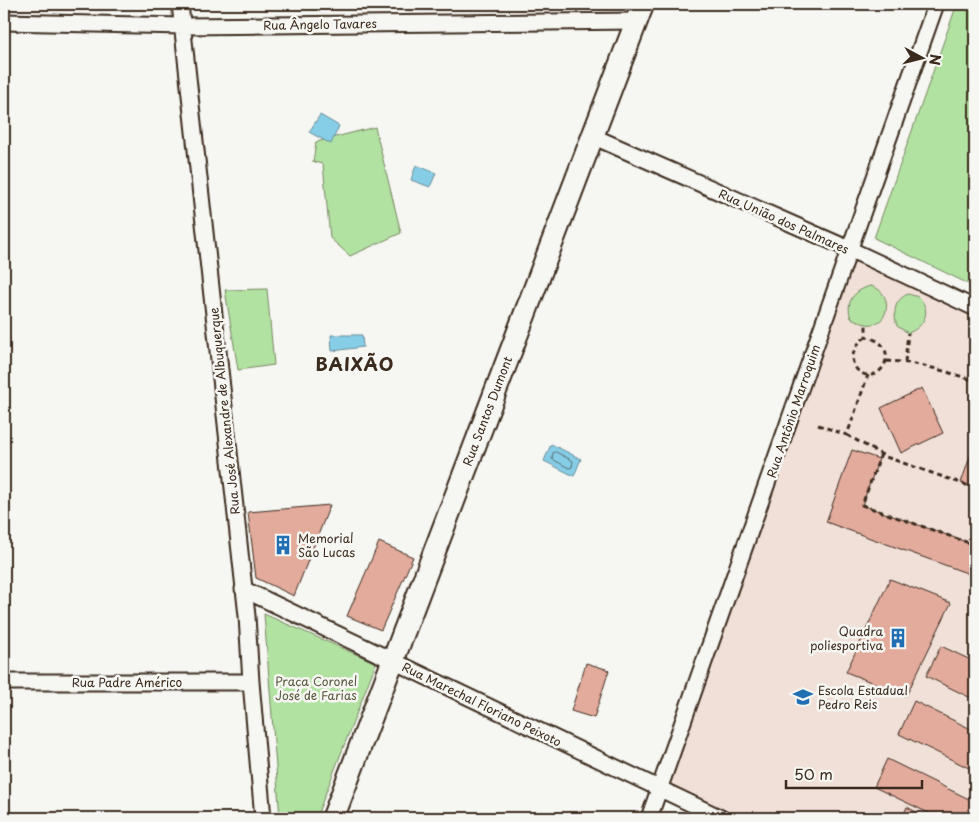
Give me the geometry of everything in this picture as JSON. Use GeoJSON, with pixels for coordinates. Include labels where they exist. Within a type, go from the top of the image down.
{"type":"FeatureCollection","features":[{"type":"Feature","properties":{"kind":"street","name":"Rua José Alexandre de Albuquerque"},"geometry":{"type":"LineString","coordinates":[[180,4],[247,616],[263,818]]}},
{"type":"Feature","properties":{"kind":"street","name":"Rua Antônio Marroquim"},"geometry":{"type":"LineString","coordinates":[[649,818],[936,4]]}},
{"type":"Feature","properties":{"kind":"street","name":"Rua Ângelo Tavares"},"geometry":{"type":"LineString","coordinates":[[4,22],[182,26],[640,12]]}},
{"type":"Feature","properties":{"kind":"street","name":"Rua Santos Dumont"},"geometry":{"type":"LineString","coordinates":[[333,818],[640,12]]}},
{"type":"Feature","properties":{"kind":"street","name":"Rua União dos Palmares"},"geometry":{"type":"LineString","coordinates":[[592,136],[850,249],[975,308]]}},
{"type":"Feature","properties":{"kind":"street","name":"Rua Marechal Floriano Peixoto"},"geometry":{"type":"LineString","coordinates":[[243,590],[721,818]]}},
{"type":"Feature","properties":{"kind":"street","name":"Rua Padre Américo"},"geometry":{"type":"LineString","coordinates":[[4,682],[251,682]]}},
{"type":"Feature","properties":{"kind":"path"},"geometry":{"type":"LineString","coordinates":[[866,324],[866,337]]}},
{"type":"Feature","properties":{"kind":"path"},"geometry":{"type":"LineString","coordinates":[[904,362],[908,333]]}},
{"type":"Feature","properties":{"kind":"path"},"geometry":{"type":"LineString","coordinates":[[866,337],[876,340],[882,345],[885,350],[886,361],[884,368],[878,373],[868,375],[860,372],[854,365],[852,356],[855,346],[866,337]]}},
{"type":"Feature","properties":{"kind":"path"},"geometry":{"type":"LineString","coordinates":[[886,361],[928,365],[975,381]]}},
{"type":"Feature","properties":{"kind":"path"},"geometry":{"type":"LineString","coordinates":[[847,435],[868,375]]}},
{"type":"Feature","properties":{"kind":"path"},"geometry":{"type":"LineString","coordinates":[[818,426],[847,435],[881,454],[975,488]]}},
{"type":"Feature","properties":{"kind":"path"},"geometry":{"type":"LineString","coordinates":[[881,454],[862,505],[975,545]]}},
{"type":"Feature","properties":{"kind":"shaded area"},"geometry":{"type":"Polygon","coordinates":[[[849,249],[975,308],[975,818],[721,818],[660,790],[849,249]]]}},
{"type":"Feature","properties":{"kind":"green space"},"geometry":{"type":"Polygon","coordinates":[[[957,4],[975,4],[975,287],[874,238],[957,4]]]}},
{"type":"Feature","properties":{"kind":"green space"},"geometry":{"type":"Polygon","coordinates":[[[375,127],[401,233],[350,256],[330,238],[323,164],[313,162],[316,142],[375,127]]]}},
{"type":"Feature","properties":{"kind":"green space"},"geometry":{"type":"Polygon","coordinates":[[[870,286],[878,289],[883,294],[886,308],[885,315],[881,320],[874,324],[866,324],[851,318],[849,307],[855,294],[870,286]]]}},
{"type":"Feature","properties":{"kind":"green space"},"geometry":{"type":"Polygon","coordinates":[[[267,289],[274,365],[238,370],[225,290],[267,289]]]}},
{"type":"Feature","properties":{"kind":"green space"},"geometry":{"type":"Polygon","coordinates":[[[908,294],[919,298],[923,303],[926,313],[922,323],[908,333],[897,326],[895,311],[897,303],[908,294]]]}},
{"type":"Feature","properties":{"kind":"green space","name":"Praça Coronel José de Farias"},"geometry":{"type":"Polygon","coordinates":[[[264,614],[376,663],[316,818],[280,818],[264,614]]]}},
{"type":"Feature","properties":{"kind":"water"},"geometry":{"type":"Polygon","coordinates":[[[320,115],[339,126],[331,144],[309,132],[320,115]]]}},
{"type":"Feature","properties":{"kind":"water"},"geometry":{"type":"Polygon","coordinates":[[[416,165],[436,173],[430,187],[411,180],[416,165]]]}},
{"type":"Feature","properties":{"kind":"water"},"geometry":{"type":"Polygon","coordinates":[[[331,335],[362,335],[363,347],[332,351],[331,335]]]}},
{"type":"Feature","properties":{"kind":"water"},"geometry":{"type":"Polygon","coordinates":[[[551,444],[581,459],[574,476],[544,461],[551,444]]]}},
{"type":"Feature","properties":{"kind":"building"},"geometry":{"type":"Polygon","coordinates":[[[922,388],[943,433],[901,453],[881,408],[922,388]]]}},
{"type":"Feature","properties":{"kind":"building"},"geometry":{"type":"Polygon","coordinates":[[[975,442],[975,488],[961,483],[975,442]]]}},
{"type":"Feature","properties":{"kind":"building"},"geometry":{"type":"Polygon","coordinates":[[[852,450],[879,459],[862,505],[975,545],[975,576],[826,522],[852,450]]]}},
{"type":"Feature","properties":{"kind":"building","name":"Memorial São Lucas"},"geometry":{"type":"Polygon","coordinates":[[[330,505],[294,596],[256,578],[248,512],[330,505]]]}},
{"type":"Feature","properties":{"kind":"building"},"geometry":{"type":"Polygon","coordinates":[[[379,542],[413,557],[381,630],[347,616],[379,542]]]}},
{"type":"Feature","properties":{"kind":"building","name":"Quadra poliesportiva"},"geometry":{"type":"Polygon","coordinates":[[[890,579],[951,603],[906,696],[846,672],[890,579]]]}},
{"type":"Feature","properties":{"kind":"building"},"geometry":{"type":"Polygon","coordinates":[[[941,646],[975,662],[975,700],[926,676],[941,646]]]}},
{"type":"Feature","properties":{"kind":"building"},"geometry":{"type":"Polygon","coordinates":[[[586,663],[609,670],[594,718],[571,711],[586,663]]]}},
{"type":"Feature","properties":{"kind":"building"},"geometry":{"type":"Polygon","coordinates":[[[914,701],[975,731],[975,771],[899,734],[914,701]]]}},
{"type":"Feature","properties":{"kind":"building"},"geometry":{"type":"Polygon","coordinates":[[[887,759],[975,802],[975,818],[939,818],[874,787],[887,759]]]}},
{"type":"Feature","properties":{"kind":"building"},"geometry":{"type":"Polygon","coordinates":[[[907,807],[927,818],[902,818],[907,807]]]}},
{"type":"Feature","properties":{"kind":"place","name":"Memorial São Lucas"},"geometry":{"type":"Point","coordinates":[283,545]}},
{"type":"Feature","properties":{"kind":"place","name":"Quadra poliesportiva"},"geometry":{"type":"Point","coordinates":[898,638]}},
{"type":"Feature","properties":{"kind":"place","name":"Escola Estadual Pedro Reis"},"geometry":{"type":"Point","coordinates":[803,697]}},
{"type":"Feature","properties":{"kind":"district","name":"BAIXÃO"},"geometry":{"type":"Point","coordinates":[355,363]}}]}
